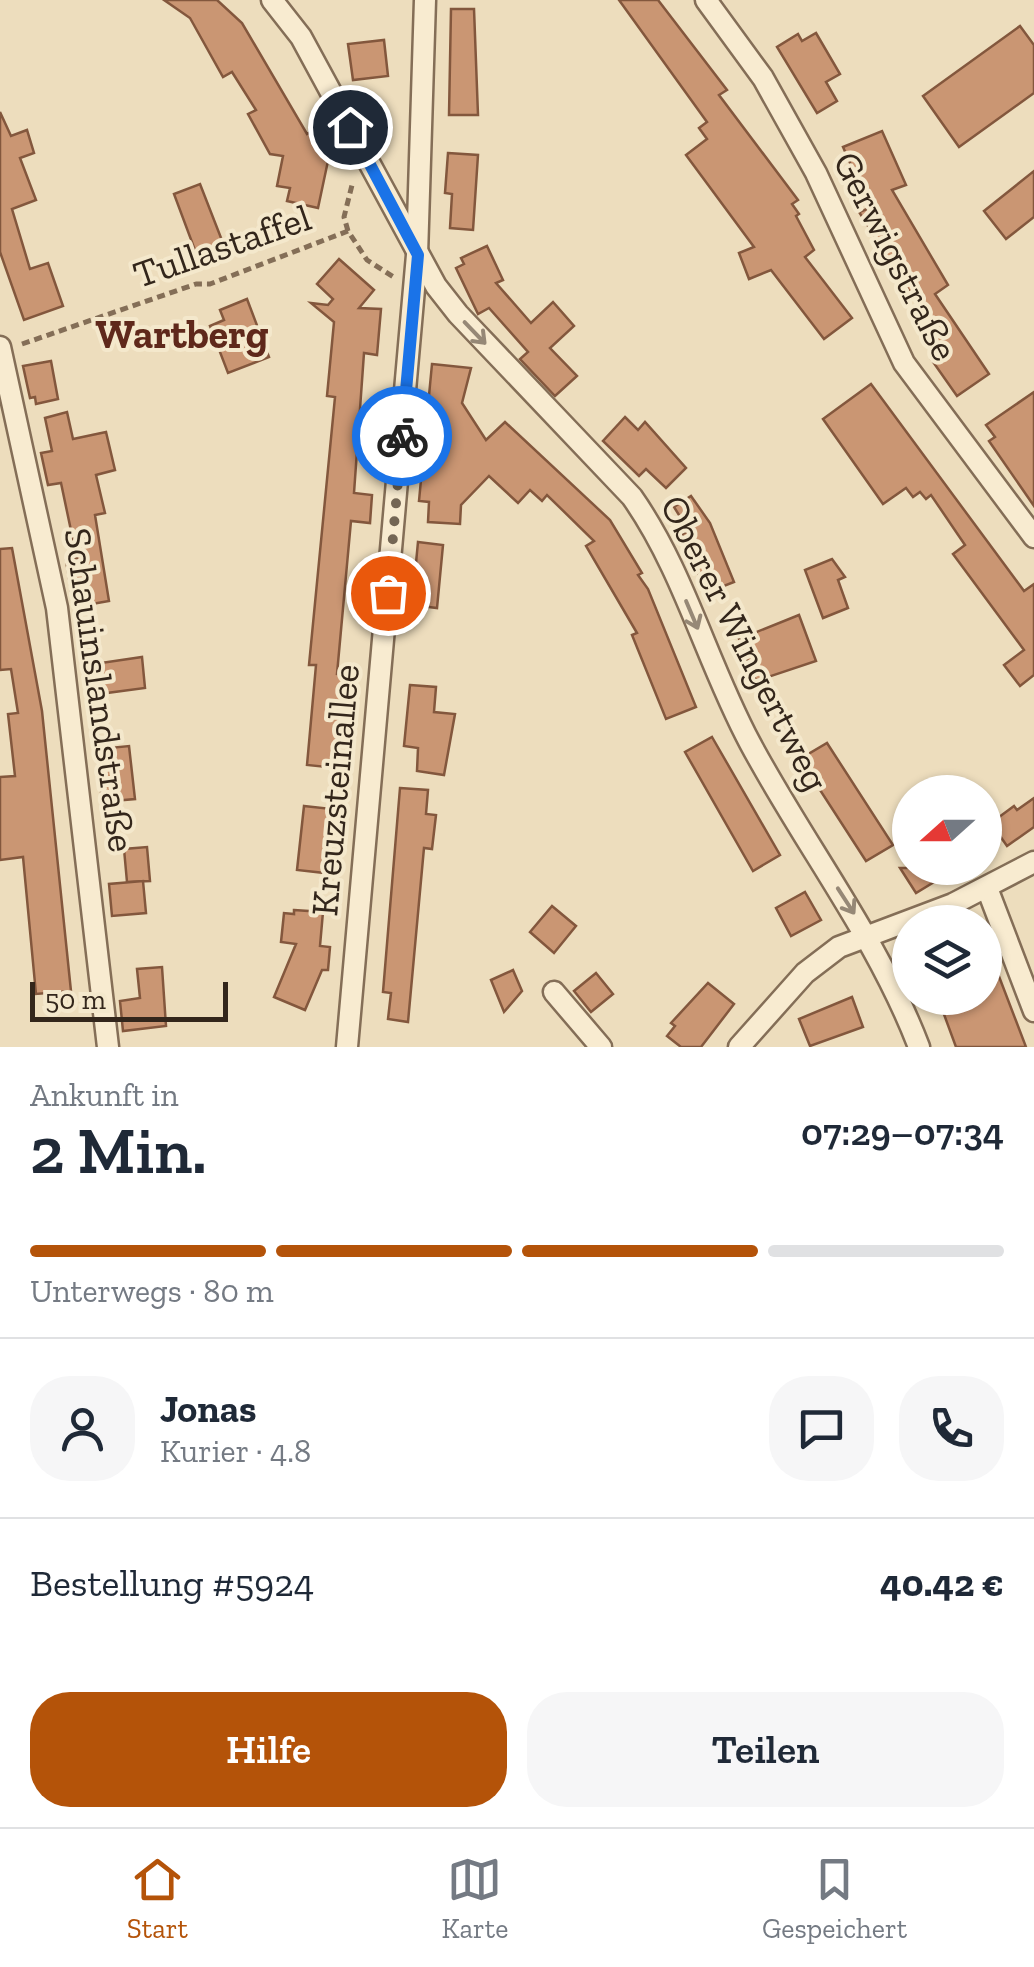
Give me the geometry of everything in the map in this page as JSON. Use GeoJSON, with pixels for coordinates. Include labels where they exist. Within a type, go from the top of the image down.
{"type":"FeatureCollection","features":[{"type":"Feature","properties":{"kind":"street","name":"Oberer Wingertweg"},"geometry":{"type":"LineString","coordinates":[[272,0],[301,37],[418,255],[458,314],[632,496],[656,530],[749,741],[869,936],[920,1047]]}},
{"type":"Feature","properties":{"kind":"street","name":"Kreuzsteinallee"},"geometry":{"type":"LineString","coordinates":[[347,1047],[418,255],[425,0]]}},
{"type":"Feature","properties":{"kind":"street","name":"Gerwigstraße"},"geometry":{"type":"LineString","coordinates":[[706,0],[763,78],[816,173],[904,363],[1034,537]]}},
{"type":"Feature","properties":{"kind":"street","name":"Schauinslandstraße"},"geometry":{"type":"LineString","coordinates":[[1,349],[58,608],[108,1047]]}},
{"type":"Feature","properties":{"kind":"street"},"geometry":{"type":"LineString","coordinates":[[739,1047],[805,973],[838,947],[987,888],[1034,862]]}},
{"type":"Feature","properties":{"kind":"street"},"geometry":{"type":"LineString","coordinates":[[987,888],[1034,1010]]}},
{"type":"Feature","properties":{"kind":"street"},"geometry":{"type":"LineString","coordinates":[[554,992],[601,1047]]}},
{"type":"Feature","properties":{"kind":"path","name":"Tullastaffel"},"geometry":{"type":"LineString","coordinates":[[367,157],[346,192],[348,231],[367,260],[414,290]]}},
{"type":"Feature","properties":{"kind":"path","name":"Tullastaffel"},"geometry":{"type":"LineString","coordinates":[[1,349],[196,284],[210,284],[348,231]]}},
{"type":"Feature","properties":{"kind":"building"},"geometry":{"type":"Polygon","coordinates":[[[164,0],[217,0],[242,23],[307,134],[328,121],[328,141],[332,142],[318,208],[287,201],[290,188],[277,186],[283,156],[270,154],[248,114],[256,110],[232,72],[223,77],[190,18],[164,0]]]}},
{"type":"Feature","properties":{"kind":"building"},"geometry":{"type":"Polygon","coordinates":[[[619,0],[658,0],[727,90],[719,95],[798,200],[792,204],[814,250],[805,257],[852,318],[824,339],[771,270],[749,279],[739,253],[754,247],[686,155],[707,139],[699,128],[707,122],[619,0]]]}},
{"type":"Feature","properties":{"kind":"building"},"geometry":{"type":"Polygon","coordinates":[[[451,9],[474,9],[478,115],[449,115],[451,9]]]}},
{"type":"Feature","properties":{"kind":"building"},"geometry":{"type":"Polygon","coordinates":[[[1020,26],[1034,45],[1034,93],[959,147],[923,96],[1020,26]]]}},
{"type":"Feature","properties":{"kind":"building"},"geometry":{"type":"Polygon","coordinates":[[[816,33],[840,74],[826,82],[837,101],[817,113],[777,47],[798,34],[802,41],[816,33]]]}},
{"type":"Feature","properties":{"kind":"building"},"geometry":{"type":"Polygon","coordinates":[[[384,40],[388,76],[353,80],[348,44],[384,40]]]}},
{"type":"Feature","properties":{"kind":"building"},"geometry":{"type":"Polygon","coordinates":[[[0,112],[11,136],[27,130],[34,153],[20,158],[36,200],[12,209],[30,269],[48,263],[63,306],[24,320],[0,252],[0,112]]]}},
{"type":"Feature","properties":{"kind":"building"},"geometry":{"type":"Polygon","coordinates":[[[882,131],[906,185],[892,190],[948,285],[935,294],[989,374],[957,396],[931,359],[937,356],[927,342],[937,335],[859,212],[870,208],[843,147],[882,131]]]}},
{"type":"Feature","properties":{"kind":"building"},"geometry":{"type":"Polygon","coordinates":[[[448,153],[478,155],[473,230],[450,228],[452,194],[445,193],[448,153]]]}},
{"type":"Feature","properties":{"kind":"building"},"geometry":{"type":"Polygon","coordinates":[[[1034,171],[1034,217],[1006,239],[984,211],[1034,171]]]}},
{"type":"Feature","properties":{"kind":"building"},"geometry":{"type":"Polygon","coordinates":[[[200,184],[223,243],[196,253],[174,194],[200,184]]]}},
{"type":"Feature","properties":{"kind":"building"},"geometry":{"type":"Polygon","coordinates":[[[487,246],[503,280],[496,283],[531,323],[553,302],[574,326],[550,348],[577,376],[555,396],[520,359],[528,352],[489,308],[478,314],[456,268],[464,264],[461,258],[487,246]]]}},
{"type":"Feature","properties":{"kind":"building"},"geometry":{"type":"Polygon","coordinates":[[[339,259],[374,290],[359,308],[381,309],[377,355],[364,353],[354,493],[372,495],[370,523],[351,521],[337,674],[344,675],[336,768],[307,765],[316,665],[309,665],[335,397],[327,396],[334,322],[311,303],[328,305],[333,299],[317,284],[339,259]]]}},
{"type":"Feature","properties":{"kind":"building"},"geometry":{"type":"Polygon","coordinates":[[[247,299],[269,357],[228,373],[210,326],[224,320],[220,310],[247,299]]]}},
{"type":"Feature","properties":{"kind":"building"},"geometry":{"type":"Polygon","coordinates":[[[51,361],[58,399],[36,404],[35,397],[30,398],[23,366],[51,361]]]}},
{"type":"Feature","properties":{"kind":"building"},"geometry":{"type":"Polygon","coordinates":[[[432,364],[471,368],[462,403],[486,440],[505,422],[610,520],[642,573],[638,575],[648,589],[696,707],[666,719],[632,635],[637,633],[586,546],[594,541],[547,495],[542,501],[530,490],[518,503],[489,476],[461,505],[460,524],[428,522],[429,502],[419,501],[432,364]]]}},
{"type":"Feature","properties":{"kind":"building"},"geometry":{"type":"Polygon","coordinates":[[[871,384],[1024,591],[1034,584],[1034,675],[1020,686],[1004,665],[1024,650],[953,554],[965,545],[931,495],[926,499],[920,492],[913,497],[906,488],[883,504],[823,419],[871,384]]]}},
{"type":"Feature","properties":{"kind":"building"},"geometry":{"type":"Polygon","coordinates":[[[1034,392],[1034,506],[989,441],[995,437],[986,425],[1034,392]]]}},
{"type":"Feature","properties":{"kind":"building"},"geometry":{"type":"Polygon","coordinates":[[[67,412],[73,439],[106,432],[115,470],[96,475],[105,513],[95,515],[109,601],[86,605],[83,589],[71,591],[66,560],[77,559],[61,483],[48,485],[41,453],[52,451],[45,418],[67,412]]]}},
{"type":"Feature","properties":{"kind":"building"},"geometry":{"type":"Polygon","coordinates":[[[625,417],[638,430],[645,422],[686,468],[666,488],[646,469],[639,476],[603,441],[625,417]]]}},
{"type":"Feature","properties":{"kind":"building"},"geometry":{"type":"Polygon","coordinates":[[[691,496],[710,523],[734,582],[706,593],[682,534],[689,531],[674,507],[691,496]]]}},
{"type":"Feature","properties":{"kind":"building"},"geometry":{"type":"Polygon","coordinates":[[[418,542],[443,545],[437,608],[412,605],[418,542]]]}},
{"type":"Feature","properties":{"kind":"building"},"geometry":{"type":"Polygon","coordinates":[[[12,548],[42,711],[71,991],[36,994],[23,857],[0,860],[0,777],[15,776],[8,714],[18,713],[11,669],[0,670],[0,549],[12,548]]]}},
{"type":"Feature","properties":{"kind":"building"},"geometry":{"type":"Polygon","coordinates":[[[832,559],[845,577],[838,580],[848,608],[823,618],[805,570],[832,559]]]}},
{"type":"Feature","properties":{"kind":"building"},"geometry":{"type":"Polygon","coordinates":[[[799,615],[816,661],[756,681],[739,639],[799,615]]]}},
{"type":"Feature","properties":{"kind":"building"},"geometry":{"type":"Polygon","coordinates":[[[142,657],[145,688],[99,694],[94,664],[142,657]]]}},
{"type":"Feature","properties":{"kind":"building"},"geometry":{"type":"Polygon","coordinates":[[[410,685],[436,687],[434,712],[455,714],[444,775],[417,771],[418,748],[404,746],[410,685]]]}},
{"type":"Feature","properties":{"kind":"building"},"geometry":{"type":"Polygon","coordinates":[[[712,737],[780,855],[753,871],[685,752],[712,737]]]}},
{"type":"Feature","properties":{"kind":"building"},"geometry":{"type":"Polygon","coordinates":[[[827,743],[892,846],[866,861],[800,759],[827,743]]]}},
{"type":"Feature","properties":{"kind":"building"},"geometry":{"type":"Polygon","coordinates":[[[129,746],[135,799],[102,802],[99,771],[111,770],[109,748],[129,746]]]}},
{"type":"Feature","properties":{"kind":"building"},"geometry":{"type":"Polygon","coordinates":[[[400,788],[428,790],[426,814],[436,815],[432,849],[424,848],[408,1022],[388,1019],[391,993],[383,992],[400,788]]]}},
{"type":"Feature","properties":{"kind":"building"},"geometry":{"type":"Polygon","coordinates":[[[1034,798],[1034,827],[1007,846],[1002,839],[1002,815],[1014,806],[1017,810],[1034,798]]]}},
{"type":"Feature","properties":{"kind":"building"},"geometry":{"type":"Polygon","coordinates":[[[304,806],[332,809],[325,873],[297,870],[304,806]]]}},
{"type":"Feature","properties":{"kind":"building"},"geometry":{"type":"Polygon","coordinates":[[[147,847],[150,881],[127,882],[124,849],[147,847]]]}},
{"type":"Feature","properties":{"kind":"building"},"geometry":{"type":"Polygon","coordinates":[[[143,881],[146,913],[112,916],[109,884],[143,881]]]}},
{"type":"Feature","properties":{"kind":"building"},"geometry":{"type":"Polygon","coordinates":[[[911,885],[929,885],[916,893],[911,885]]]}},
{"type":"Feature","properties":{"kind":"building"},"geometry":{"type":"Polygon","coordinates":[[[805,892],[821,920],[791,936],[776,908],[805,892]]]}},
{"type":"Feature","properties":{"kind":"building"},"geometry":{"type":"Polygon","coordinates":[[[552,906],[576,926],[554,953],[530,932],[552,906]]]}},
{"type":"Feature","properties":{"kind":"building"},"geometry":{"type":"Polygon","coordinates":[[[294,910],[323,912],[320,946],[330,947],[328,970],[322,970],[305,1010],[274,997],[296,944],[281,942],[284,913],[294,914],[294,910]]]}},
{"type":"Feature","properties":{"kind":"building"},"geometry":{"type":"Polygon","coordinates":[[[162,967],[166,1026],[123,1031],[120,1001],[140,998],[137,969],[162,967]]]}},
{"type":"Feature","properties":{"kind":"building"},"geometry":{"type":"Polygon","coordinates":[[[513,970],[522,991],[504,1012],[491,980],[513,970]]]}},
{"type":"Feature","properties":{"kind":"building"},"geometry":{"type":"Polygon","coordinates":[[[596,973],[613,994],[591,1012],[574,991],[596,973]]]}},
{"type":"Feature","properties":{"kind":"building"},"geometry":{"type":"Polygon","coordinates":[[[708,983],[734,1004],[701,1047],[681,1047],[667,1036],[675,1026],[671,1023],[708,983]]]}},
{"type":"Feature","properties":{"kind":"building"},"geometry":{"type":"Polygon","coordinates":[[[1002,984],[1026,1047],[956,1047],[944,1015],[1002,1015],[1002,984]]]}},
{"type":"Feature","properties":{"kind":"building"},"geometry":{"type":"Polygon","coordinates":[[[852,997],[863,1027],[810,1046],[799,1019],[852,997]]]}},
{"type":"Feature","properties":{"kind":"way so far"},"geometry":{"type":"LineString","coordinates":[[388,593],[402,436]]}},
{"type":"Feature","properties":{"kind":"district","name":"Wartberg"},"geometry":{"type":"Point","coordinates":[182,334]}},
{"type":"Feature","properties":{"kind":"route"},"geometry":{"type":"LineString","coordinates":[[350,127],[418,255],[402,436]]}}]}
